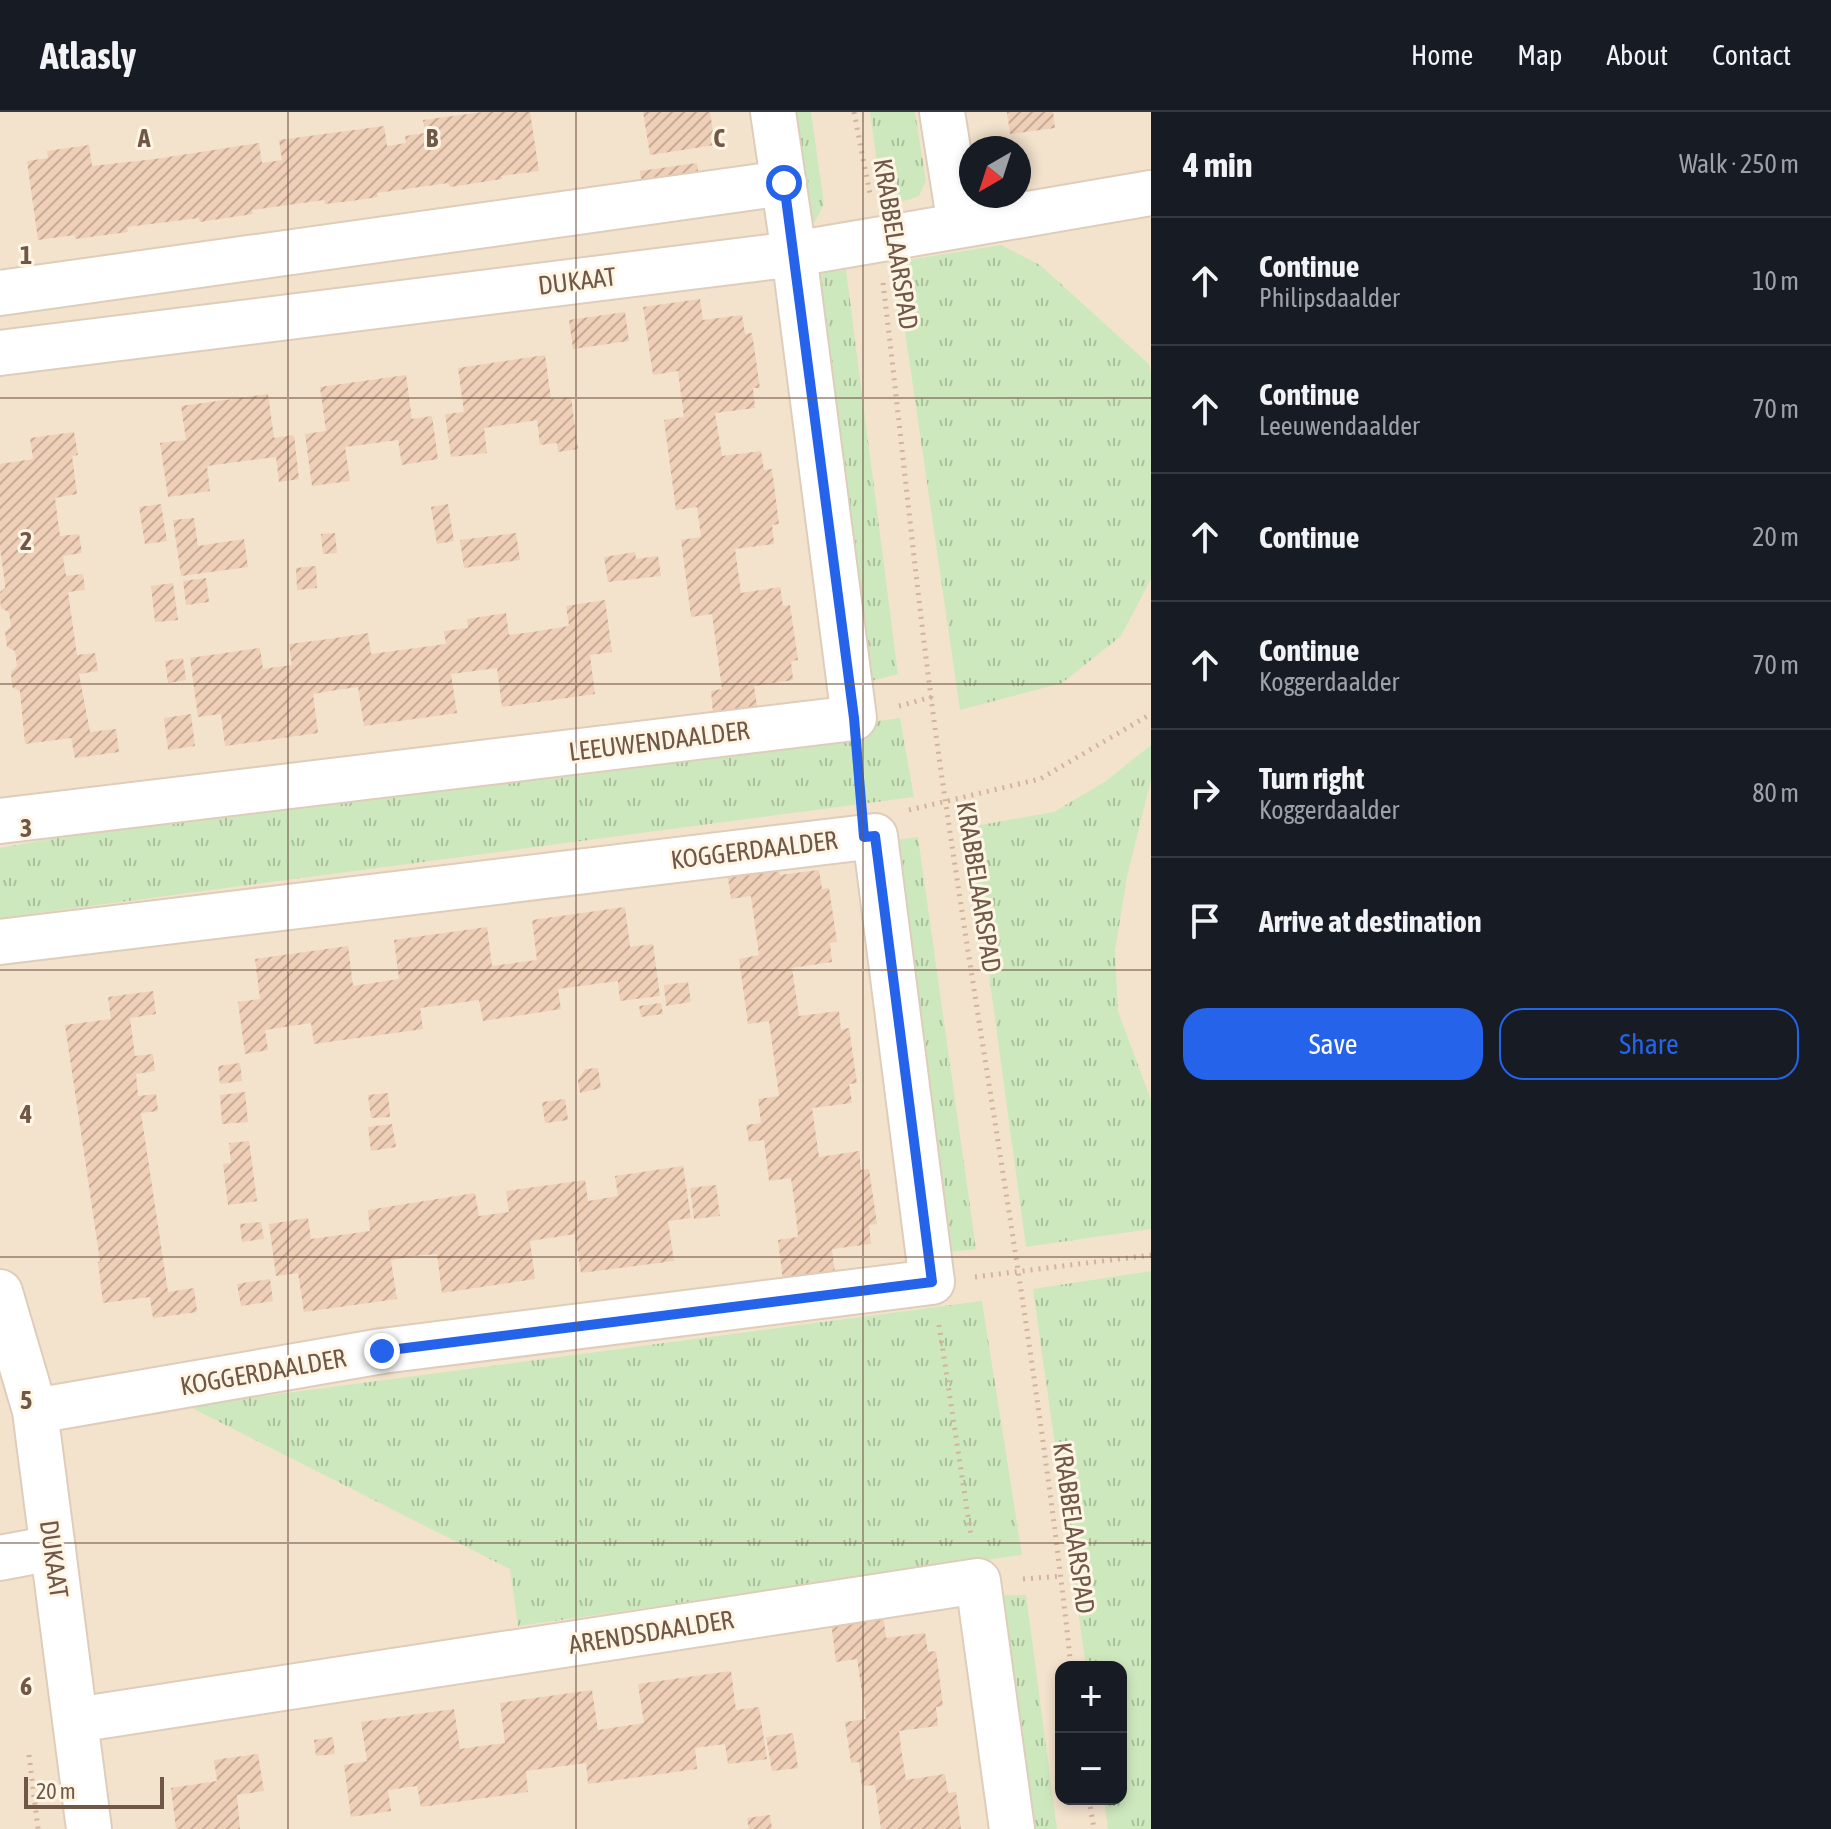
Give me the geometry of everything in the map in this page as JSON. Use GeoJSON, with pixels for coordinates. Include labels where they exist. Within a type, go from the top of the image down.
{"type":"FeatureCollection","features":[{"type":"Feature","properties":{"kind":"street"},"geometry":{"type":"LineString","coordinates":[[773,112],[854,718]]}},
{"type":"Feature","properties":{"kind":"street"},"geometry":{"type":"LineString","coordinates":[[942,112],[960,225]]}},
{"type":"Feature","properties":{"kind":"street"},"geometry":{"type":"LineString","coordinates":[[0,293],[784,183]]}},
{"type":"Feature","properties":{"kind":"street","name":"DUKAAT"},"geometry":{"type":"LineString","coordinates":[[0,353],[794,254],[1151,193]]}},
{"type":"Feature","properties":{"kind":"street","name":"LEEUWENDAALDER"},"geometry":{"type":"LineString","coordinates":[[0,821],[854,718]]}},
{"type":"Feature","properties":{"kind":"street","name":"KOGGERDAALDER"},"geometry":{"type":"LineString","coordinates":[[0,942],[869,836],[932,1282],[382,1351],[35,1411]]}},
{"type":"Feature","properties":{"kind":"street","name":"DUKAAT"},"geometry":{"type":"LineString","coordinates":[[0,1292],[35,1411],[89,1829]]}},
{"type":"Feature","properties":{"kind":"street"},"geometry":{"type":"LineString","coordinates":[[0,1558],[53,1548]]}},
{"type":"Feature","properties":{"kind":"street"},"geometry":{"type":"LineString","coordinates":[[978,1581],[1012,1829]]}},
{"type":"Feature","properties":{"kind":"street","name":"ARENDSDAALDER"},"geometry":{"type":"LineString","coordinates":[[76,1720],[978,1581]]}},
{"type":"Feature","properties":{"kind":"path","name":"KRABBELAARSPAD"},"geometry":{"type":"LineString","coordinates":[[854,112],[878,240],[945,801],[1018,1272],[1062,1576],[1070,1661]]}},
{"type":"Feature","properties":{"kind":"path"},"geometry":{"type":"LineString","coordinates":[[869,836],[880,818],[1040,779],[1151,714]]}},
{"type":"Feature","properties":{"kind":"path"},"geometry":{"type":"LineString","coordinates":[[854,718],[869,836]]}},
{"type":"Feature","properties":{"kind":"path"},"geometry":{"type":"LineString","coordinates":[[978,1581],[932,1282],[1151,1255]]}},
{"type":"Feature","properties":{"kind":"path"},"geometry":{"type":"LineString","coordinates":[[1090,1805],[1094,1829]]}},
{"type":"Feature","properties":{"kind":"shaded area"},"geometry":{"type":"Polygon","coordinates":[[[0,112],[1151,112],[1151,1829],[0,1829],[0,112]]]}},
{"type":"Feature","properties":{"kind":"green space"},"geometry":{"type":"Polygon","coordinates":[[[785,112],[811,112],[824,204],[815,222],[799,210],[785,112]]]}},
{"type":"Feature","properties":{"kind":"green space"},"geometry":{"type":"Polygon","coordinates":[[[870,112],[915,112],[926,181],[919,196],[883,208],[870,112]]]}},
{"type":"Feature","properties":{"kind":"green space"},"geometry":{"type":"Polygon","coordinates":[[[1001,245],[1040,265],[1149,364],[1151,579],[1121,636],[1062,683],[960,710],[895,262],[1001,245]]]}},
{"type":"Feature","properties":{"kind":"green space"},"geometry":{"type":"Polygon","coordinates":[[[845,262],[898,674],[864,683],[809,276],[845,262]]]}},
{"type":"Feature","properties":{"kind":"green space"},"geometry":{"type":"Polygon","coordinates":[[[900,718],[914,797],[0,918],[0,848],[179,816],[900,718]]]}},
{"type":"Feature","properties":{"kind":"green space"},"geometry":{"type":"Polygon","coordinates":[[[1151,745],[1151,780],[1127,877],[1115,951],[1118,1011],[1151,1100],[1151,1229],[1026,1247],[969,827],[1054,812],[1106,781],[1151,745]]]}},
{"type":"Feature","properties":{"kind":"green space"},"geometry":{"type":"Polygon","coordinates":[[[918,837],[976,1249],[938,1253],[880,842],[918,837]]]}},
{"type":"Feature","properties":{"kind":"green space"},"geometry":{"type":"Polygon","coordinates":[[[1151,1271],[1151,1829],[1108,1829],[1105,1805],[1127,1805],[1127,1661],[1085,1661],[1033,1289],[1151,1271]]]}},
{"type":"Feature","properties":{"kind":"green space"},"geometry":{"type":"Polygon","coordinates":[[[982,1301],[1022,1555],[518,1626],[510,1569],[188,1406],[982,1301]]]}},
{"type":"Feature","properties":{"kind":"green space"},"geometry":{"type":"Polygon","coordinates":[[[1026,1595],[1057,1829],[1014,1829],[983,1596],[1026,1595]]]}},
{"type":"Feature","properties":{"kind":"building"},"geometry":{"type":"Polygon","coordinates":[[[482,112],[530,112],[539,171],[450,187],[448,183],[377,193],[378,197],[351,201],[325,204],[324,200],[252,210],[253,214],[200,222],[199,218],[127,227],[128,232],[38,240],[27,161],[48,158],[47,151],[89,145],[92,166],[259,143],[262,163],[282,160],[279,140],[384,126],[387,146],[406,143],[405,136],[425,133],[423,120],[482,112]]]}},
{"type":"Feature","properties":{"kind":"building"},"geometry":{"type":"Polygon","coordinates":[[[643,112],[710,112],[715,145],[650,155],[643,112]]]}},
{"type":"Feature","properties":{"kind":"building"},"geometry":{"type":"Polygon","coordinates":[[[1007,112],[1053,112],[1055,128],[1010,134],[1007,112]]]}},
{"type":"Feature","properties":{"kind":"building"},"geometry":{"type":"Polygon","coordinates":[[[697,163],[701,191],[644,200],[640,171],[697,163]]]}},
{"type":"Feature","properties":{"kind":"building"},"geometry":{"type":"Polygon","coordinates":[[[700,299],[703,320],[742,315],[745,334],[752,333],[760,388],[753,388],[755,408],[715,413],[722,456],[761,451],[764,470],[772,469],[779,524],[772,525],[774,544],[735,549],[741,593],[780,587],[783,606],[790,605],[798,660],[791,661],[793,680],[754,686],[757,707],[713,713],[711,691],[722,689],[712,614],[691,617],[681,540],[701,537],[697,507],[676,510],[664,420],[684,417],[678,371],[653,375],[643,307],[700,299]]]}},
{"type":"Feature","properties":{"kind":"building"},"geometry":{"type":"Polygon","coordinates":[[[625,312],[629,341],[573,349],[569,320],[625,312]]]}},
{"type":"Feature","properties":{"kind":"building"},"geometry":{"type":"Polygon","coordinates":[[[545,355],[551,399],[571,397],[578,449],[558,452],[557,443],[540,445],[537,420],[484,428],[487,453],[451,457],[445,414],[464,412],[458,368],[545,355]]]}},
{"type":"Feature","properties":{"kind":"building"},"geometry":{"type":"Polygon","coordinates":[[[406,375],[412,419],[432,416],[438,459],[402,465],[398,440],[345,447],[350,481],[312,486],[305,434],[326,431],[320,387],[406,375]]]}},
{"type":"Feature","properties":{"kind":"building"},"geometry":{"type":"Polygon","coordinates":[[[268,394],[274,438],[294,435],[299,479],[279,482],[276,457],[207,466],[210,491],[168,497],[160,443],[186,440],[181,406],[268,394]]]}},
{"type":"Feature","properties":{"kind":"building"},"geometry":{"type":"Polygon","coordinates":[[[74,432],[78,455],[72,456],[77,494],[55,498],[60,536],[79,534],[82,553],[63,556],[66,576],[83,574],[85,590],[68,592],[77,655],[95,653],[98,671],[79,674],[90,732],[116,729],[119,752],[75,758],[71,738],[25,744],[20,691],[12,687],[11,672],[17,666],[15,651],[7,647],[5,632],[11,627],[9,612],[1,608],[0,598],[5,584],[0,548],[0,464],[33,459],[30,438],[74,432]]]}},
{"type":"Feature","properties":{"kind":"building"},"geometry":{"type":"Polygon","coordinates":[[[161,504],[167,541],[145,544],[139,507],[161,504]]]}},
{"type":"Feature","properties":{"kind":"building"},"geometry":{"type":"Polygon","coordinates":[[[448,504],[454,541],[437,544],[431,507],[448,504]]]}},
{"type":"Feature","properties":{"kind":"building"},"geometry":{"type":"Polygon","coordinates":[[[194,518],[198,546],[244,539],[248,567],[181,576],[173,520],[194,518]]]}},
{"type":"Feature","properties":{"kind":"building"},"geometry":{"type":"Polygon","coordinates":[[[335,533],[337,553],[323,554],[321,534],[335,533]]]}},
{"type":"Feature","properties":{"kind":"building"},"geometry":{"type":"Polygon","coordinates":[[[516,533],[520,560],[464,568],[460,540],[516,533]]]}},
{"type":"Feature","properties":{"kind":"building"},"geometry":{"type":"Polygon","coordinates":[[[635,552],[636,559],[658,556],[661,576],[608,582],[604,557],[635,552]]]}},
{"type":"Feature","properties":{"kind":"building"},"geometry":{"type":"Polygon","coordinates":[[[316,566],[317,588],[297,590],[296,568],[316,566]]]}},
{"type":"Feature","properties":{"kind":"building"},"geometry":{"type":"Polygon","coordinates":[[[206,578],[209,602],[186,605],[183,581],[206,578]]]}},
{"type":"Feature","properties":{"kind":"building"},"geometry":{"type":"Polygon","coordinates":[[[173,583],[178,620],[155,622],[151,586],[173,583]]]}},
{"type":"Feature","properties":{"kind":"building"},"geometry":{"type":"Polygon","coordinates":[[[605,600],[612,652],[590,655],[595,694],[502,707],[497,668],[451,674],[457,713],[364,726],[358,687],[336,690],[313,694],[318,733],[225,746],[221,714],[198,717],[190,658],[260,648],[263,669],[292,665],[289,644],[368,633],[371,654],[446,644],[444,631],[468,628],[467,619],[506,613],[509,635],[539,631],[569,626],[566,606],[605,600]]]}},
{"type":"Feature","properties":{"kind":"building"},"geometry":{"type":"Polygon","coordinates":[[[183,658],[186,680],[168,683],[165,661],[183,658]]]}},
{"type":"Feature","properties":{"kind":"building"},"geometry":{"type":"Polygon","coordinates":[[[191,714],[195,746],[168,750],[164,718],[191,714]]]}},
{"type":"Feature","properties":{"kind":"building"},"geometry":{"type":"Polygon","coordinates":[[[777,851],[780,875],[819,870],[822,889],[829,888],[837,942],[830,943],[832,962],[792,968],[799,1016],[839,1011],[841,1030],[849,1028],[857,1083],[849,1084],[852,1103],[812,1108],[819,1157],[859,1151],[861,1170],[869,1169],[877,1224],[869,1225],[871,1244],[832,1249],[835,1273],[783,1280],[778,1240],[798,1237],[795,1207],[791,1178],[769,1181],[764,1140],[749,1142],[746,1125],[761,1123],[758,1099],[779,1096],[769,1021],[748,1024],[739,959],[759,955],[751,896],[731,899],[725,858],[777,851]]]}},
{"type":"Feature","properties":{"kind":"building"},"geometry":{"type":"Polygon","coordinates":[[[625,907],[630,947],[653,944],[660,996],[620,1001],[618,981],[558,989],[561,1009],[483,1021],[479,1000],[420,1008],[423,1029],[314,1044],[311,1023],[265,1030],[268,1050],[245,1054],[238,1002],[260,999],[255,959],[348,946],[353,986],[399,979],[394,940],[487,927],[492,966],[537,960],[532,920],[625,907]]]}},
{"type":"Feature","properties":{"kind":"building"},"geometry":{"type":"Polygon","coordinates":[[[688,982],[691,1002],[666,1006],[664,985],[688,982]]]}},
{"type":"Feature","properties":{"kind":"building"},"geometry":{"type":"Polygon","coordinates":[[[153,991],[156,1014],[130,1018],[135,1056],[153,1054],[155,1071],[136,1074],[138,1096],[156,1094],[158,1111],[141,1113],[168,1292],[194,1288],[197,1312],[153,1318],[150,1297],[103,1303],[100,1261],[65,1025],[111,1019],[108,997],[153,991]]]}},
{"type":"Feature","properties":{"kind":"building"},"geometry":{"type":"Polygon","coordinates":[[[661,1003],[663,1014],[641,1017],[639,1006],[661,1003]]]}},
{"type":"Feature","properties":{"kind":"building"},"geometry":{"type":"Polygon","coordinates":[[[240,1063],[242,1081],[220,1084],[218,1066],[240,1063]]]}},
{"type":"Feature","properties":{"kind":"building"},"geometry":{"type":"Polygon","coordinates":[[[598,1068],[601,1088],[580,1093],[578,1080],[585,1069],[598,1068]]]}},
{"type":"Feature","properties":{"kind":"building"},"geometry":{"type":"Polygon","coordinates":[[[245,1092],[248,1122],[222,1124],[220,1095],[245,1092]]]}},
{"type":"Feature","properties":{"kind":"building"},"geometry":{"type":"Polygon","coordinates":[[[388,1093],[390,1117],[371,1118],[368,1095],[388,1093]]]}},
{"type":"Feature","properties":{"kind":"building"},"geometry":{"type":"Polygon","coordinates":[[[565,1099],[568,1120],[545,1123],[542,1102],[565,1099]]]}},
{"type":"Feature","properties":{"kind":"building"},"geometry":{"type":"Polygon","coordinates":[[[392,1124],[396,1147],[371,1151],[368,1127],[392,1124]]]}},
{"type":"Feature","properties":{"kind":"building"},"geometry":{"type":"Polygon","coordinates":[[[249,1141],[257,1201],[228,1205],[223,1164],[231,1163],[229,1143],[249,1141]]]}},
{"type":"Feature","properties":{"kind":"building"},"geometry":{"type":"Polygon","coordinates":[[[683,1166],[691,1218],[668,1221],[674,1261],[581,1273],[575,1234],[530,1241],[535,1279],[442,1293],[437,1254],[414,1256],[391,1260],[397,1299],[304,1312],[298,1273],[276,1276],[269,1224],[308,1218],[311,1239],[370,1231],[368,1210],[475,1193],[479,1216],[509,1212],[506,1191],[585,1180],[588,1201],[618,1196],[615,1176],[683,1166]]]}},
{"type":"Feature","properties":{"kind":"building"},"geometry":{"type":"Polygon","coordinates":[[[716,1185],[720,1216],[694,1219],[690,1188],[716,1185]]]}},
{"type":"Feature","properties":{"kind":"building"},"geometry":{"type":"Polygon","coordinates":[[[261,1222],[264,1239],[242,1242],[240,1224],[261,1222]]]}},
{"type":"Feature","properties":{"kind":"building"},"geometry":{"type":"Polygon","coordinates":[[[270,1279],[273,1301],[241,1306],[237,1284],[270,1279]]]}},
{"type":"Feature","properties":{"kind":"building"},"geometry":{"type":"Polygon","coordinates":[[[883,1615],[886,1638],[925,1633],[928,1652],[936,1651],[943,1706],[936,1707],[938,1726],[899,1731],[902,1755],[906,1780],[945,1774],[948,1793],[956,1792],[961,1829],[881,1829],[875,1785],[862,1786],[859,1762],[851,1763],[845,1722],[866,1719],[857,1659],[836,1662],[831,1622],[883,1615]]]}},
{"type":"Feature","properties":{"kind":"building"},"geometry":{"type":"Polygon","coordinates":[[[731,1671],[736,1710],[759,1707],[767,1759],[728,1764],[725,1744],[695,1748],[697,1769],[588,1784],[586,1763],[526,1771],[528,1792],[421,1807],[417,1786],[388,1790],[391,1811],[351,1817],[344,1765],[367,1761],[361,1722],[454,1709],[460,1749],[505,1743],[500,1703],[592,1690],[598,1730],[644,1723],[638,1684],[731,1671]]]}},
{"type":"Feature","properties":{"kind":"building"},"geometry":{"type":"Polygon","coordinates":[[[793,1733],[798,1768],[772,1771],[766,1737],[793,1733]]]}},
{"type":"Feature","properties":{"kind":"building"},"geometry":{"type":"Polygon","coordinates":[[[333,1737],[335,1754],[316,1756],[314,1740],[333,1737]]]}},
{"type":"Feature","properties":{"kind":"building"},"geometry":{"type":"Polygon","coordinates":[[[258,1754],[264,1791],[237,1795],[240,1829],[176,1829],[171,1788],[217,1781],[214,1760],[258,1754]]]}},
{"type":"Feature","properties":{"kind":"building"},"geometry":{"type":"Polygon","coordinates":[[[770,1815],[772,1829],[749,1829],[747,1818],[770,1815]]]}},
{"type":"Feature","properties":{"kind":"route"},"geometry":{"type":"LineString","coordinates":[[382,1351],[932,1282],[875,836],[864,837],[854,718],[784,183]]}}]}
